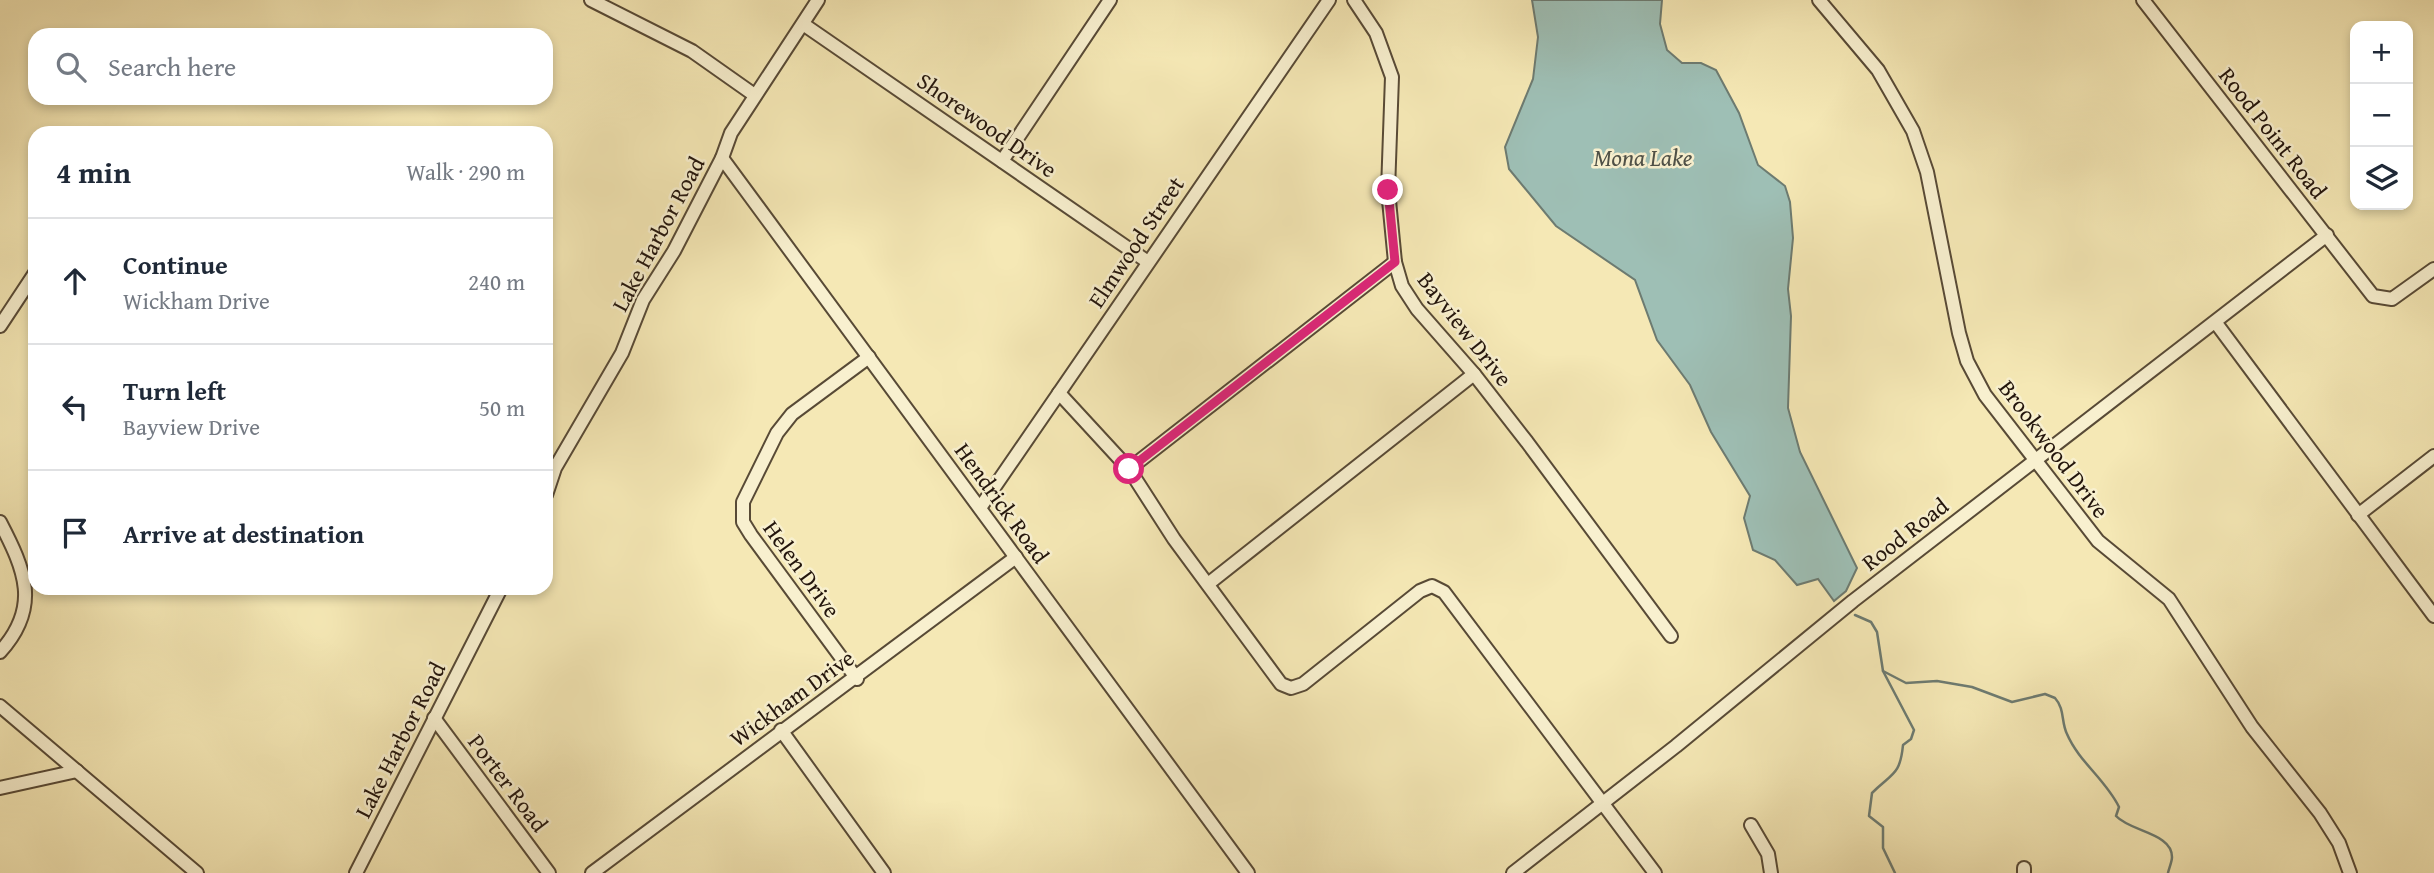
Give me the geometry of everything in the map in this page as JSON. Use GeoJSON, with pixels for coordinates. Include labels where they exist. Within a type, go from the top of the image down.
{"type":"FeatureCollection","features":[{"type":"Feature","properties":{"kind":"street"},"geometry":{"type":"LineString","coordinates":[[591,0],[692,51],[753,94]]}},
{"type":"Feature","properties":{"kind":"street","name":"Lake Harbor Road"},"geometry":{"type":"LineString","coordinates":[[553,478],[564,450],[622,353],[643,300],[674,251],[722,158],[731,133],[753,94],[818,0]]}},
{"type":"Feature","properties":{"kind":"street"},"geometry":{"type":"LineString","coordinates":[[1002,161],[1110,0]]}},
{"type":"Feature","properties":{"kind":"street","name":"Elmwood Street"},"geometry":{"type":"LineString","coordinates":[[980,508],[1329,0]]}},
{"type":"Feature","properties":{"kind":"street","name":"Bayview Drive"},"geometry":{"type":"LineString","coordinates":[[1354,0],[1376,33],[1392,77],[1388,190],[1395,262],[1402,286],[1417,309],[1474,374],[1671,636]]}},
{"type":"Feature","properties":{"kind":"street","name":"Brookwood Drive"},"geometry":{"type":"LineString","coordinates":[[1819,0],[1878,70],[1913,131],[1927,172],[1949,290],[1967,361],[1985,395],[2098,541],[2169,599],[2252,727],[2320,813],[2339,843],[2350,873]]}},
{"type":"Feature","properties":{"kind":"street","name":"Rood Point Road"},"geometry":{"type":"LineString","coordinates":[[2143,0],[2373,296],[2392,299],[2434,269]]}},
{"type":"Feature","properties":{"kind":"street","name":"Shorewood Drive"},"geometry":{"type":"LineString","coordinates":[[803,23],[1148,262]]}},
{"type":"Feature","properties":{"kind":"street","name":"Hendrick Road"},"geometry":{"type":"LineString","coordinates":[[722,158],[1248,873]]}},
{"type":"Feature","properties":{"kind":"street","name":"Rood Road"},"geometry":{"type":"LineString","coordinates":[[1513,873],[1603,804],[1853,601],[2327,235]]}},
{"type":"Feature","properties":{"kind":"street"},"geometry":{"type":"LineString","coordinates":[[1129,469],[1395,262]]}},
{"type":"Feature","properties":{"kind":"street"},"geometry":{"type":"LineString","coordinates":[[0,326],[28,284]]}},
{"type":"Feature","properties":{"kind":"street"},"geometry":{"type":"LineString","coordinates":[[2216,323],[2434,615]]}},
{"type":"Feature","properties":{"kind":"street","name":"Helen Drive"},"geometry":{"type":"LineString","coordinates":[[857,679],[751,535],[743,522],[743,502],[777,433],[792,414],[869,357]]}},
{"type":"Feature","properties":{"kind":"street"},"geometry":{"type":"LineString","coordinates":[[1208,584],[1474,374]]}},
{"type":"Feature","properties":{"kind":"street"},"geometry":{"type":"LineString","coordinates":[[1059,393],[1129,469],[1281,684],[1291,688],[1303,684],[1420,591],[1432,586],[1444,592],[1655,873]]}},
{"type":"Feature","properties":{"kind":"street"},"geometry":{"type":"LineString","coordinates":[[2358,515],[2434,456]]}},
{"type":"Feature","properties":{"kind":"street"},"geometry":{"type":"LineString","coordinates":[[0,522],[19,559],[27,588],[18,627],[0,652]]}},
{"type":"Feature","properties":{"kind":"street","name":"Wickham Drive"},"geometry":{"type":"LineString","coordinates":[[592,873],[781,730],[857,679],[1016,558]]}},
{"type":"Feature","properties":{"kind":"street","name":"Lake Harbor Road"},"geometry":{"type":"LineString","coordinates":[[356,873],[497,595]]}},
{"type":"Feature","properties":{"kind":"street"},"geometry":{"type":"LineString","coordinates":[[0,706],[197,873]]}},
{"type":"Feature","properties":{"kind":"street","name":"Porter Road"},"geometry":{"type":"LineString","coordinates":[[434,718],[549,873]]}},
{"type":"Feature","properties":{"kind":"street"},"geometry":{"type":"LineString","coordinates":[[781,730],[884,873]]}},
{"type":"Feature","properties":{"kind":"street"},"geometry":{"type":"LineString","coordinates":[[0,788],[77,771]]}},
{"type":"Feature","properties":{"kind":"street"},"geometry":{"type":"LineString","coordinates":[[1751,825],[1768,854],[1771,873]]}},
{"type":"Feature","properties":{"kind":"water","name":"Mona Lake"},"geometry":{"type":"Polygon","coordinates":[[[1532,0],[1662,0],[1660,24],[1667,50],[1682,63],[1701,63],[1716,70],[1739,113],[1758,165],[1785,186],[1790,202],[1793,238],[1788,289],[1791,316],[1788,408],[1800,452],[1857,568],[1846,591],[1834,601],[1818,579],[1797,585],[1775,560],[1753,550],[1744,518],[1750,496],[1711,432],[1690,385],[1657,340],[1635,280],[1556,226],[1509,169],[1505,147],[1533,79],[1538,37],[1532,0]]]}},
{"type":"Feature","properties":{"kind":"waterway"},"geometry":{"type":"LineString","coordinates":[[1855,615],[1871,622],[1877,632],[1883,671],[1914,730],[1911,739],[1903,745],[1897,769],[1872,793],[1869,816],[1883,827],[1883,848],[1895,873]]}},
{"type":"Feature","properties":{"kind":"waterway"},"geometry":{"type":"LineString","coordinates":[[1883,671],[1906,683],[1937,681],[1972,687],[2012,702],[2045,694],[2055,698],[2072,744],[2114,797],[2119,807],[2116,816],[2158,838],[2170,849],[2172,859],[2168,873]]}},
{"type":"Feature","properties":{"kind":"route"},"geometry":{"type":"LineString","coordinates":[[1129,469],[1376,274],[1395,262],[1388,190]]}}]}
